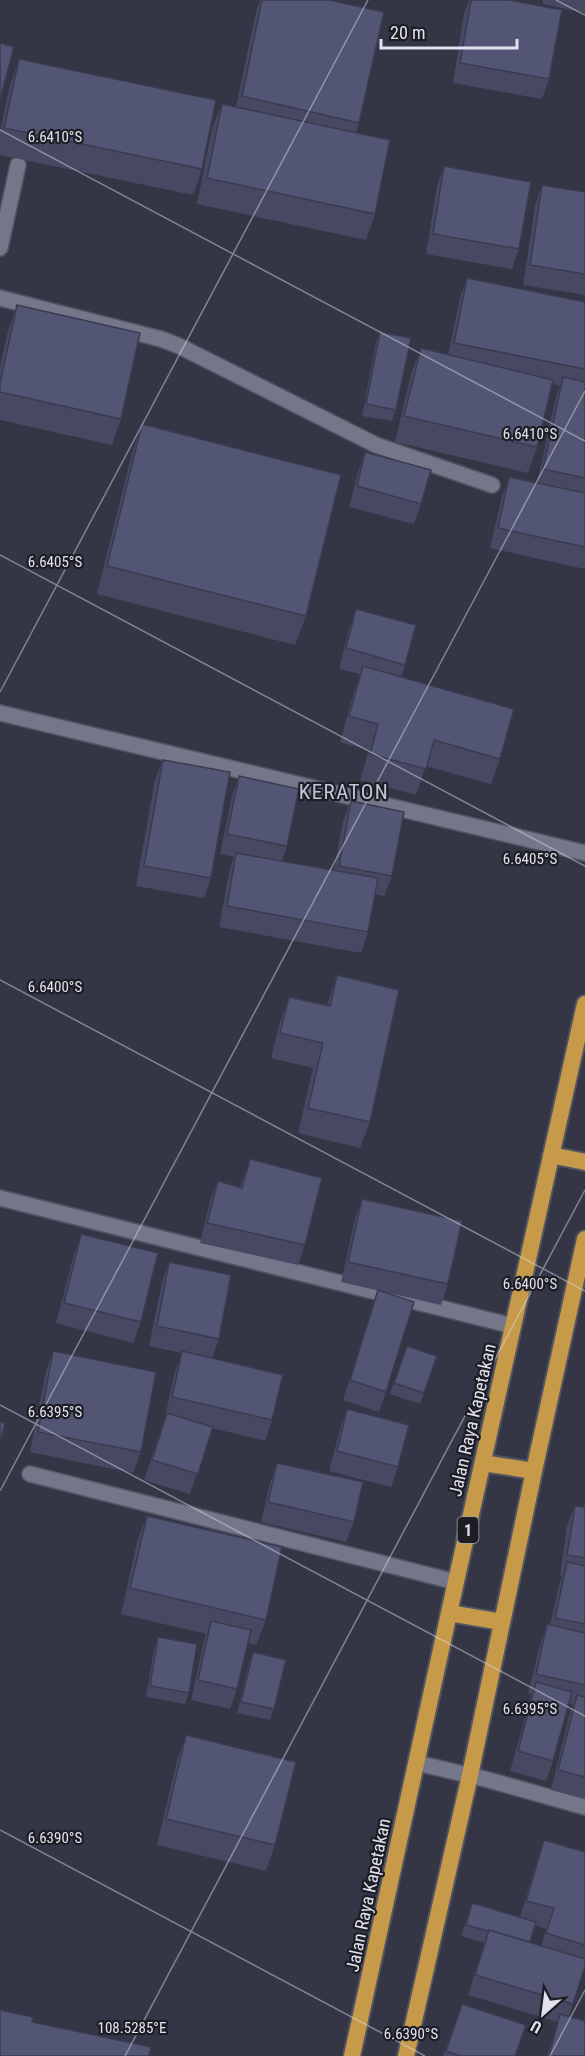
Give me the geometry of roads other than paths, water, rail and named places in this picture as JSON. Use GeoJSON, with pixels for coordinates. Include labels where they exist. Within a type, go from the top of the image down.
{"type":"FeatureCollection","features":[{"type":"Feature","properties":{"kind":"highway","name":"Jalan Raya Kapetakan"},"geometry":{"type":"LineString","coordinates":[[352,2056],[551,1155],[581,1043],[585,1004]]}},
{"type":"Feature","properties":{"kind":"highway"},"geometry":{"type":"LineString","coordinates":[[551,1155],[585,1162]]}},
{"type":"Feature","properties":{"kind":"highway"},"geometry":{"type":"LineString","coordinates":[[406,2056],[470,1775],[585,1239]]}},
{"type":"Feature","properties":{"kind":"highway"},"geometry":{"type":"LineString","coordinates":[[483,1463],[534,1471]]}},
{"type":"Feature","properties":{"kind":"highway"},"geometry":{"type":"LineString","coordinates":[[449,1613],[502,1622]]}},
{"type":"Feature","properties":{"kind":"street"},"geometry":{"type":"LineString","coordinates":[[0,248],[18,165]]}},
{"type":"Feature","properties":{"kind":"street"},"geometry":{"type":"LineString","coordinates":[[0,298],[161,339],[376,445],[492,485]]}},
{"type":"Feature","properties":{"kind":"street"},"geometry":{"type":"LineString","coordinates":[[0,713],[585,853]]}},
{"type":"Feature","properties":{"kind":"street"},"geometry":{"type":"LineString","coordinates":[[0,1198],[513,1326]]}},
{"type":"Feature","properties":{"kind":"street"},"geometry":{"type":"LineString","coordinates":[[30,1474],[456,1582]]}},
{"type":"Feature","properties":{"kind":"street"},"geometry":{"type":"LineString","coordinates":[[417,1763],[470,1775],[585,1807]]}},
{"type":"Feature","properties":{"kind":"district","name":"KERATON"},"geometry":{"type":"Point","coordinates":[344,792]}}]}
